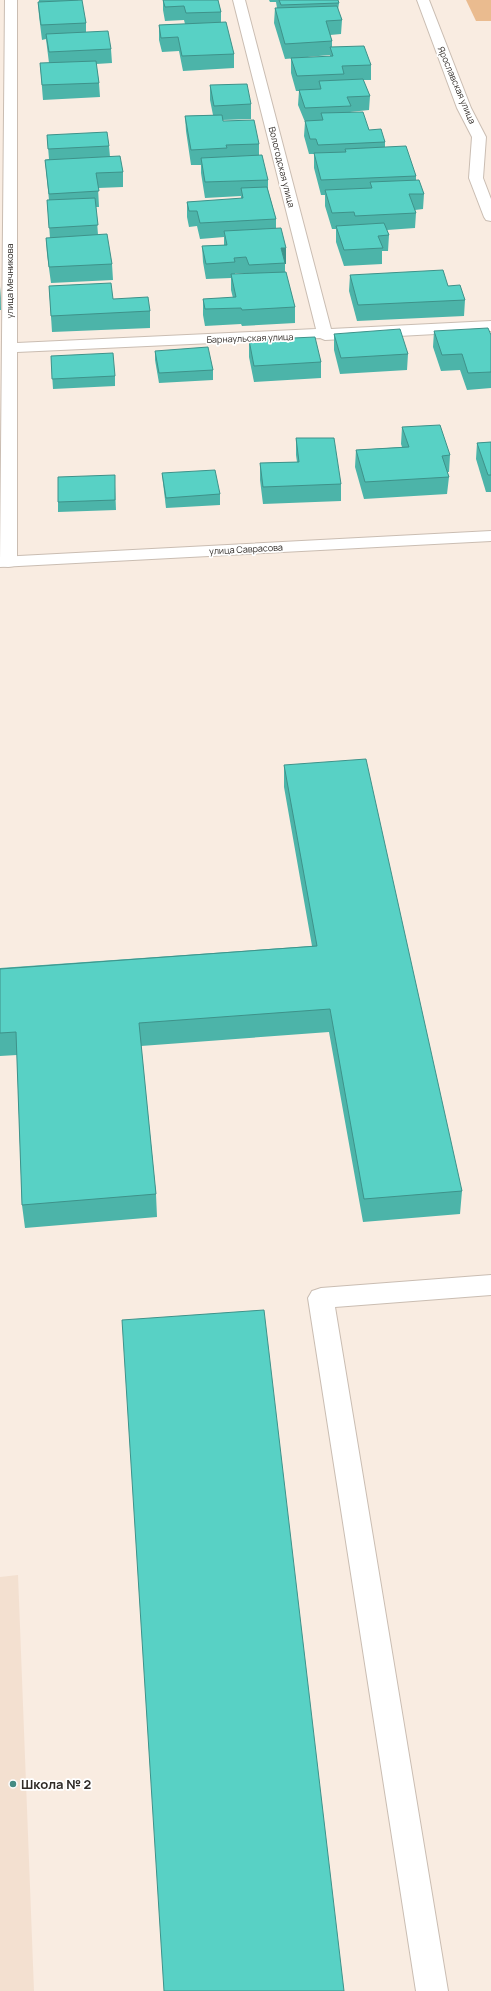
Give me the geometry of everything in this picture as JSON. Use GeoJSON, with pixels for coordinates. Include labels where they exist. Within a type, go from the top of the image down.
{"type":"FeatureCollection","features":[{"type":"Feature","properties":{"kind":"street","name":"улица Мечникова"},"geometry":{"type":"LineString","coordinates":[[4,562],[9,348],[11,0]]}},
{"type":"Feature","properties":{"kind":"street","name":"Вологодская улица"},"geometry":{"type":"LineString","coordinates":[[239,0],[325,335]]}},
{"type":"Feature","properties":{"kind":"street","name":"Ярославская улица"},"geometry":{"type":"LineString","coordinates":[[423,0],[464,108],[485,136],[476,178],[491,216]]}},
{"type":"Feature","properties":{"kind":"street","name":"Барнаульская улица"},"geometry":{"type":"LineString","coordinates":[[9,348],[325,335],[491,326]]}},
{"type":"Feature","properties":{"kind":"street","name":"улица Саврасова"},"geometry":{"type":"LineString","coordinates":[[4,562],[491,536]]}},
{"type":"Feature","properties":{"kind":"street"},"geometry":{"type":"LineString","coordinates":[[432,1991],[321,1298],[491,1285]]}},
{"type":"Feature","properties":{"kind":"shaded area"},"geometry":{"type":"Polygon","coordinates":[[[466,0],[491,0],[491,21],[476,21],[466,0]]]}},
{"type":"Feature","properties":{"kind":"shaded area","name":"Школа № 2"},"geometry":{"type":"Polygon","coordinates":[[[18,1575],[34,1991],[0,1991],[0,1577],[18,1575]]]}},
{"type":"Feature","properties":{"kind":"building"},"geometry":{"type":"Polygon","coordinates":[[[82,0],[86,23],[41,25],[38,2],[82,0]]]}},
{"type":"Feature","properties":{"kind":"building"},"geometry":{"type":"Polygon","coordinates":[[[163,0],[218,0],[221,12],[186,13],[184,6],[165,7],[163,0]]]}},
{"type":"Feature","properties":{"kind":"building"},"geometry":{"type":"Polygon","coordinates":[[[279,0],[338,0],[339,3],[281,5],[279,0]]]}},
{"type":"Feature","properties":{"kind":"building"},"geometry":{"type":"Polygon","coordinates":[[[337,6],[342,20],[326,21],[332,41],[285,44],[275,8],[337,6]]]}},
{"type":"Feature","properties":{"kind":"building"},"geometry":{"type":"Polygon","coordinates":[[[226,22],[234,54],[182,56],[178,37],[161,38],[159,25],[226,22]]]}},
{"type":"Feature","properties":{"kind":"building"},"geometry":{"type":"Polygon","coordinates":[[[108,31],[111,49],[49,52],[46,34],[108,31]]]}},
{"type":"Feature","properties":{"kind":"building"},"geometry":{"type":"Polygon","coordinates":[[[364,46],[371,65],[342,66],[344,74],[297,76],[291,58],[333,56],[330,47],[364,46]]]}},
{"type":"Feature","properties":{"kind":"building"},"geometry":{"type":"Polygon","coordinates":[[[96,61],[99,83],[42,85],[40,63],[96,61]]]}},
{"type":"Feature","properties":{"kind":"building"},"geometry":{"type":"Polygon","coordinates":[[[363,79],[370,96],[347,97],[351,106],[305,108],[299,90],[321,89],[319,81],[363,79]]]}},
{"type":"Feature","properties":{"kind":"building"},"geometry":{"type":"Polygon","coordinates":[[[247,84],[251,104],[214,106],[210,85],[247,84]]]}},
{"type":"Feature","properties":{"kind":"building"},"geometry":{"type":"Polygon","coordinates":[[[363,112],[369,130],[381,129],[385,142],[318,145],[316,139],[310,139],[305,121],[323,120],[321,113],[363,112]]]}},
{"type":"Feature","properties":{"kind":"building"},"geometry":{"type":"Polygon","coordinates":[[[222,115],[223,121],[254,120],[259,144],[226,145],[227,148],[191,150],[185,116],[222,115]]]}},
{"type":"Feature","properties":{"kind":"building"},"geometry":{"type":"Polygon","coordinates":[[[107,132],[109,146],[48,149],[47,135],[107,132]]]}},
{"type":"Feature","properties":{"kind":"building"},"geometry":{"type":"Polygon","coordinates":[[[406,146],[416,176],[321,180],[314,153],[346,152],[345,149],[406,146]]]}},
{"type":"Feature","properties":{"kind":"building"},"geometry":{"type":"Polygon","coordinates":[[[262,155],[268,180],[205,182],[201,158],[262,155]]]}},
{"type":"Feature","properties":{"kind":"building"},"geometry":{"type":"Polygon","coordinates":[[[120,156],[123,172],[96,173],[99,191],[49,194],[45,160],[120,156]]]}},
{"type":"Feature","properties":{"kind":"building"},"geometry":{"type":"Polygon","coordinates":[[[419,180],[424,194],[409,194],[416,213],[355,216],[354,212],[332,213],[325,190],[372,188],[370,182],[419,180]]]}},
{"type":"Feature","properties":{"kind":"building"},"geometry":{"type":"Polygon","coordinates":[[[267,187],[276,219],[200,223],[197,211],[189,211],[187,202],[243,198],[241,188],[267,187]]]}},
{"type":"Feature","properties":{"kind":"building"},"geometry":{"type":"Polygon","coordinates":[[[95,198],[98,225],[49,228],[47,200],[95,198]]]}},
{"type":"Feature","properties":{"kind":"building"},"geometry":{"type":"Polygon","coordinates":[[[384,223],[389,235],[378,236],[383,248],[344,250],[336,226],[384,223]]]}},
{"type":"Feature","properties":{"kind":"building"},"geometry":{"type":"Polygon","coordinates":[[[281,228],[286,248],[281,248],[285,263],[249,265],[246,257],[234,258],[235,262],[206,264],[202,246],[227,245],[224,231],[281,228]]]}},
{"type":"Feature","properties":{"kind":"building"},"geometry":{"type":"Polygon","coordinates":[[[107,234],[112,264],[49,267],[46,238],[107,234]]]}},
{"type":"Feature","properties":{"kind":"building"},"geometry":{"type":"Polygon","coordinates":[[[443,270],[448,286],[460,285],[465,300],[358,305],[350,275],[443,270]]]}},
{"type":"Feature","properties":{"kind":"building"},"geometry":{"type":"Polygon","coordinates":[[[286,272],[295,307],[242,310],[241,308],[205,309],[203,299],[236,297],[231,274],[286,272]]]}},
{"type":"Feature","properties":{"kind":"building"},"geometry":{"type":"Polygon","coordinates":[[[111,283],[113,299],[148,297],[150,311],[51,316],[49,286],[111,283]]]}},
{"type":"Feature","properties":{"kind":"building"},"geometry":{"type":"Polygon","coordinates":[[[488,328],[491,335],[491,372],[468,373],[462,354],[442,355],[434,331],[488,328]]]}},
{"type":"Feature","properties":{"kind":"building"},"geometry":{"type":"Polygon","coordinates":[[[400,329],[408,354],[341,358],[334,334],[400,329]]]}},
{"type":"Feature","properties":{"kind":"building"},"geometry":{"type":"Polygon","coordinates":[[[315,337],[321,362],[254,366],[249,340],[315,337]]]}},
{"type":"Feature","properties":{"kind":"building"},"geometry":{"type":"Polygon","coordinates":[[[208,347],[213,370],[159,373],[155,351],[208,347]]]}},
{"type":"Feature","properties":{"kind":"building"},"geometry":{"type":"Polygon","coordinates":[[[113,353],[115,376],[52,379],[51,356],[113,353]]]}},
{"type":"Feature","properties":{"kind":"building"},"geometry":{"type":"Polygon","coordinates":[[[440,425],[450,455],[442,456],[449,477],[365,482],[356,450],[409,447],[402,427],[440,425]]]}},
{"type":"Feature","properties":{"kind":"building"},"geometry":{"type":"Polygon","coordinates":[[[296,438],[334,438],[341,484],[263,487],[260,463],[299,462],[296,438]]]}},
{"type":"Feature","properties":{"kind":"building"},"geometry":{"type":"Polygon","coordinates":[[[491,442],[491,475],[488,475],[477,443],[491,442]]]}},
{"type":"Feature","properties":{"kind":"building"},"geometry":{"type":"Polygon","coordinates":[[[215,470],[220,494],[166,498],[162,473],[215,470]]]}},
{"type":"Feature","properties":{"kind":"building"},"geometry":{"type":"Polygon","coordinates":[[[115,475],[115,500],[58,502],[58,477],[115,475]]]}},
{"type":"Feature","properties":{"kind":"building"},"geometry":{"type":"Polygon","coordinates":[[[366,759],[462,1191],[364,1199],[330,1009],[139,1023],[156,1194],[22,1205],[16,1032],[0,1033],[0,969],[317,946],[284,765],[366,759]]]}},
{"type":"Feature","properties":{"kind":"building"},"geometry":{"type":"Polygon","coordinates":[[[264,1310],[344,1991],[164,1991],[122,1320],[264,1310]]]}},
{"type":"Feature","properties":{"kind":"place","name":"Школа № 2"},"geometry":{"type":"Point","coordinates":[13,1784]}}]}
